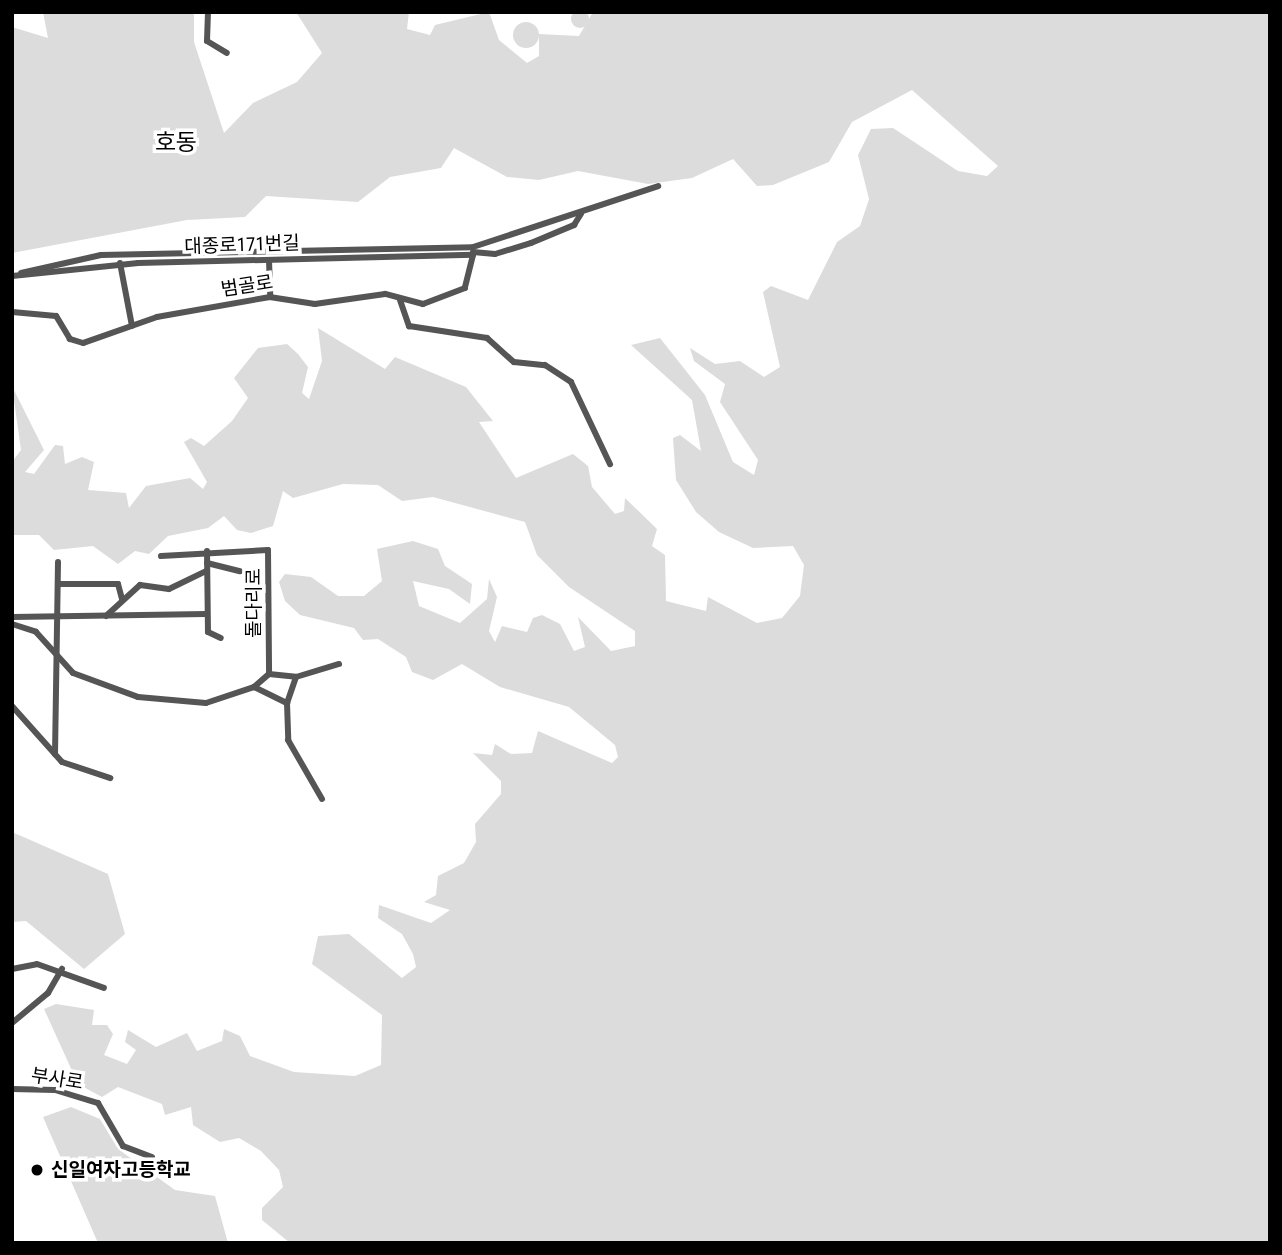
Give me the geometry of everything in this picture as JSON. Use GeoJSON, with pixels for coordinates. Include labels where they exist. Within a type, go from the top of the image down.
{"type":"FeatureCollection","features":[{"type":"Feature","properties":{"kind":"street"},"geometry":{"type":"LineString","coordinates":[[208,12],[207,41],[227,53]]}},
{"type":"Feature","properties":{"kind":"street"},"geometry":{"type":"LineString","coordinates":[[12,275],[118,254],[473,247],[581,213],[630,190],[658,186]]}},
{"type":"Feature","properties":{"kind":"street","name":"대종로171번길"},"geometry":{"type":"LineString","coordinates":[[12,275],[120,264],[473,255],[542,239],[574,225],[581,213]]}},
{"type":"Feature","properties":{"kind":"street"},"geometry":{"type":"LineString","coordinates":[[473,247],[473,255]]}},
{"type":"Feature","properties":{"kind":"street"},"geometry":{"type":"LineString","coordinates":[[118,254],[132,326]]}},
{"type":"Feature","properties":{"kind":"street","name":"범골로"},"geometry":{"type":"LineString","coordinates":[[12,312],[56,316],[78,343],[132,326],[270,297],[315,304],[374,294],[423,304],[465,288],[473,255]]}},
{"type":"Feature","properties":{"kind":"street"},"geometry":{"type":"LineString","coordinates":[[269,260],[270,297]]}},
{"type":"Feature","properties":{"kind":"street"},"geometry":{"type":"LineString","coordinates":[[400,300],[409,326],[487,338],[514,362],[545,365],[570,382],[610,464]]}},
{"type":"Feature","properties":{"kind":"street","name":"돌다리로"},"geometry":{"type":"LineString","coordinates":[[161,556],[207,551],[268,550],[269,674]]}},
{"type":"Feature","properties":{"kind":"street"},"geometry":{"type":"LineString","coordinates":[[12,617],[206,614],[207,551]]}},
{"type":"Feature","properties":{"kind":"street"},"geometry":{"type":"LineString","coordinates":[[55,754],[58,562]]}},
{"type":"Feature","properties":{"kind":"street"},"geometry":{"type":"LineString","coordinates":[[106,616],[140,585],[169,589],[207,567]]}},
{"type":"Feature","properties":{"kind":"street","name":"돌다리로"},"geometry":{"type":"LineString","coordinates":[[207,567],[240,571]]}},
{"type":"Feature","properties":{"kind":"street"},"geometry":{"type":"LineString","coordinates":[[58,584],[118,584],[122,599]]}},
{"type":"Feature","properties":{"kind":"street","name":"돌다리로"},"geometry":{"type":"LineString","coordinates":[[206,614],[208,632],[221,638]]}},
{"type":"Feature","properties":{"kind":"street"},"geometry":{"type":"LineString","coordinates":[[12,624],[36,632],[73,673],[138,697],[199,704],[254,687],[269,674],[320,676],[323,666],[339,664]]}},
{"type":"Feature","properties":{"kind":"street"},"geometry":{"type":"LineString","coordinates":[[296,677],[287,703],[288,740],[322,799]]}},
{"type":"Feature","properties":{"kind":"street"},"geometry":{"type":"LineString","coordinates":[[254,687],[287,703]]}},
{"type":"Feature","properties":{"kind":"street"},"geometry":{"type":"LineString","coordinates":[[12,706],[55,754],[72,768],[110,778]]}},
{"type":"Feature","properties":{"kind":"street"},"geometry":{"type":"LineString","coordinates":[[12,969],[26,964],[62,969],[104,988]]}},
{"type":"Feature","properties":{"kind":"street"},"geometry":{"type":"LineString","coordinates":[[12,1023],[48,993],[62,969]]}},
{"type":"Feature","properties":{"kind":"street","name":"부사로"},"geometry":{"type":"LineString","coordinates":[[12,1088],[55,1090],[98,1103],[123,1146],[152,1157]]}},
{"type":"Feature","properties":{"kind":"shaded area"},"geometry":{"type":"Polygon","coordinates":[[[580,10],[586,13],[589,19],[586,25],[580,28],[574,25],[571,19],[574,13],[580,10]]]}},
{"type":"Feature","properties":{"kind":"shaded area"},"geometry":{"type":"Polygon","coordinates":[[[43,12],[194,12],[194,42],[224,133],[253,103],[297,82],[322,53],[296,12],[409,12],[407,29],[430,35],[435,25],[489,12],[499,40],[527,63],[539,56],[539,34],[579,36],[593,12],[1270,12],[1270,1243],[290,1243],[262,1220],[262,1208],[283,1187],[279,1170],[261,1151],[239,1138],[220,1142],[193,1125],[191,1107],[165,1115],[162,1104],[118,1087],[102,1097],[78,1084],[44,1009],[56,1004],[94,1010],[92,1025],[107,1025],[113,1034],[104,1055],[127,1064],[136,1050],[125,1042],[128,1030],[156,1047],[187,1033],[197,1051],[222,1041],[224,1029],[240,1036],[250,1056],[294,1072],[355,1076],[381,1065],[382,1015],[312,964],[318,936],[349,934],[402,978],[416,967],[413,954],[402,934],[378,918],[379,905],[431,923],[450,910],[424,902],[436,895],[438,876],[464,863],[476,842],[475,824],[501,794],[501,781],[473,753],[492,755],[495,744],[511,754],[532,753],[538,731],[612,763],[618,757],[615,745],[569,707],[500,687],[462,664],[433,680],[412,672],[406,657],[378,639],[363,640],[354,628],[300,615],[285,601],[279,582],[285,574],[311,577],[338,596],[364,596],[382,581],[377,549],[413,541],[438,549],[445,566],[472,584],[470,604],[449,589],[413,581],[419,606],[460,623],[487,599],[489,579],[497,597],[489,631],[495,642],[502,626],[527,632],[533,618],[542,615],[560,624],[574,651],[585,647],[578,617],[611,651],[635,646],[635,631],[569,587],[537,555],[525,522],[433,497],[402,501],[378,485],[343,484],[293,498],[283,491],[273,526],[251,533],[237,530],[224,516],[208,528],[168,536],[149,554],[135,551],[118,564],[93,546],[54,550],[39,535],[12,535],[12,462],[21,450],[12,386],[44,450],[25,472],[34,474],[55,445],[63,446],[65,464],[82,457],[94,462],[88,490],[126,493],[129,508],[146,486],[190,478],[203,489],[207,482],[184,442],[191,438],[204,446],[232,421],[248,398],[234,378],[258,348],[287,344],[298,354],[308,367],[302,393],[309,399],[322,361],[318,328],[385,369],[395,357],[466,387],[493,421],[479,422],[516,478],[573,454],[588,466],[592,487],[615,514],[624,511],[625,498],[657,529],[652,546],[665,555],[666,601],[706,611],[708,597],[757,623],[782,618],[800,596],[804,565],[793,546],[753,548],[719,532],[696,512],[676,480],[673,438],[680,435],[701,451],[692,400],[631,345],[660,338],[705,395],[733,462],[754,475],[758,460],[720,402],[725,384],[694,361],[690,348],[715,364],[740,361],[764,377],[780,367],[763,292],[771,286],[808,300],[837,242],[860,226],[869,199],[858,155],[871,129],[893,128],[958,171],[987,176],[998,166],[912,90],[852,122],[829,162],[773,185],[757,186],[733,159],[692,178],[648,184],[578,171],[539,180],[507,177],[454,148],[441,168],[390,177],[358,202],[266,196],[245,217],[187,220],[12,253],[12,27],[48,38],[43,12]]]}},
{"type":"Feature","properties":{"kind":"shaded area"},"geometry":{"type":"Polygon","coordinates":[[[526,22],[535,26],[539,35],[535,44],[526,48],[517,44],[513,35],[517,26],[526,22]]]}},
{"type":"Feature","properties":{"kind":"shaded area"},"geometry":{"type":"Polygon","coordinates":[[[12,832],[108,874],[125,934],[84,969],[26,921],[12,922],[12,832]]]}},
{"type":"Feature","properties":{"kind":"shaded area"},"geometry":{"type":"Polygon","coordinates":[[[71,1107],[100,1119],[118,1149],[175,1190],[215,1196],[228,1243],[98,1243],[43,1117],[71,1107]]]}},
{"type":"Feature","properties":{"kind":"place","name":"신일여자고등학교"},"geometry":{"type":"Point","coordinates":[37,1170]}},
{"type":"Feature","properties":{"kind":"district","name":"호동"},"geometry":{"type":"Point","coordinates":[176,143]}}]}
